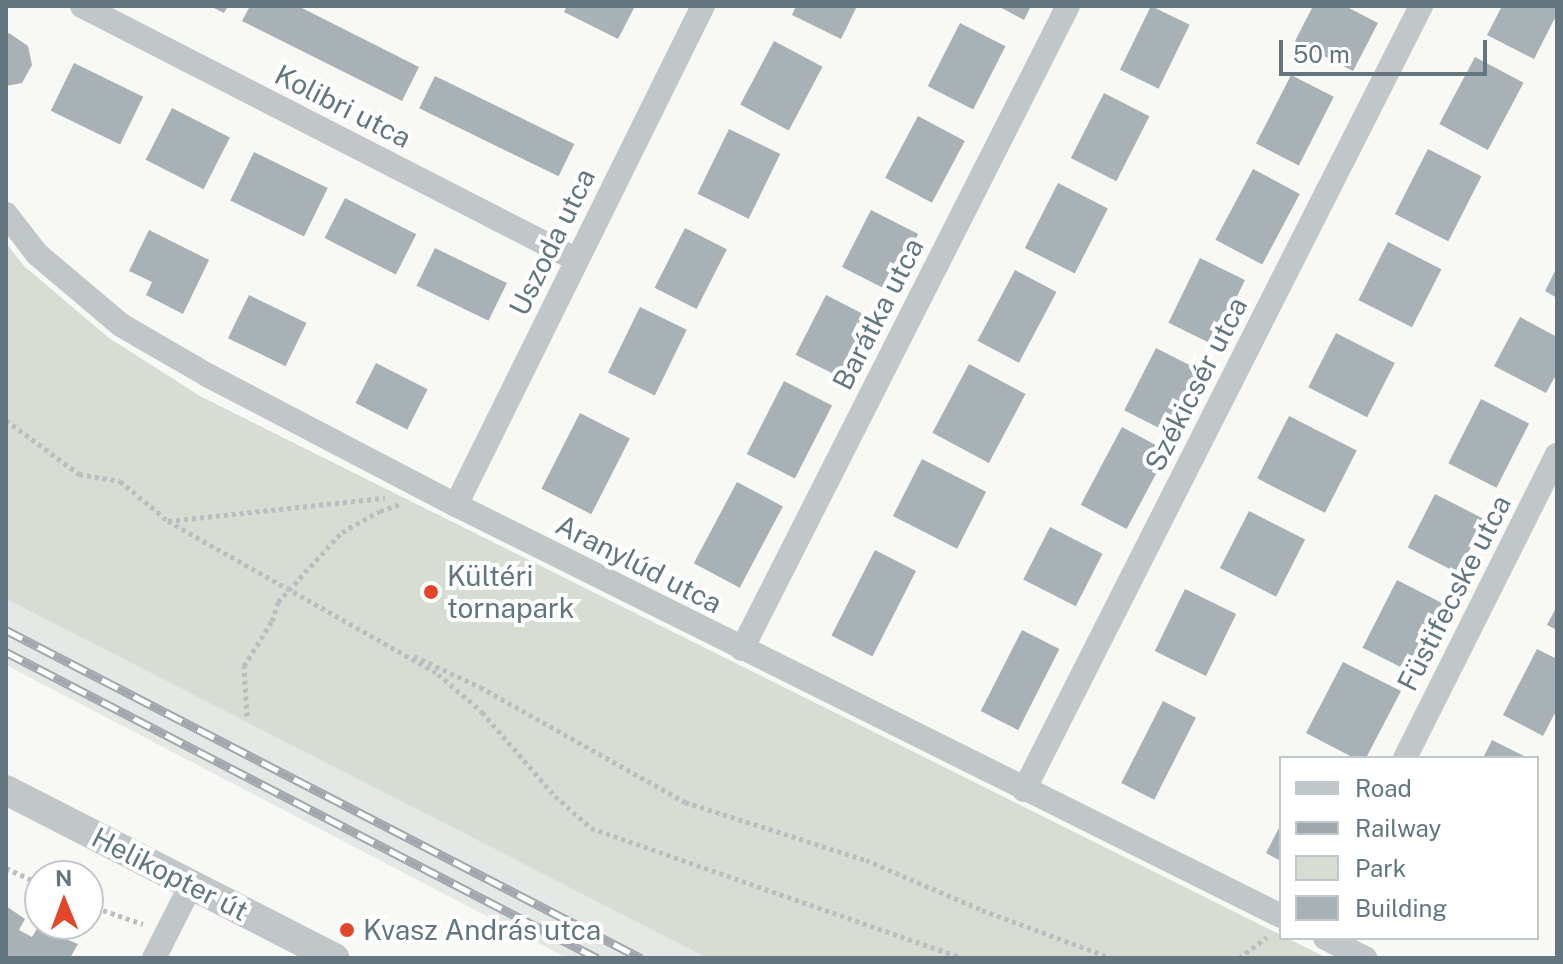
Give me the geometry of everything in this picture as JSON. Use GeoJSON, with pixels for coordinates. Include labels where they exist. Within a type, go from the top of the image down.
{"type":"FeatureCollection","features":[{"type":"Feature","properties":{"kind":"street","name":"Kolibri utca"},"geometry":{"type":"LineString","coordinates":[[82,6],[577,260]]}},
{"type":"Feature","properties":{"kind":"street","name":"Uszoda utca"},"geometry":{"type":"LineString","coordinates":[[456,505],[703,6]]}},
{"type":"Feature","properties":{"kind":"street","name":"Barátka utca"},"geometry":{"type":"LineString","coordinates":[[742,649],[1068,6]]}},
{"type":"Feature","properties":{"kind":"street","name":"Székicsér utca"},"geometry":{"type":"LineString","coordinates":[[1024,790],[1421,6]]}},
{"type":"Feature","properties":{"kind":"street","name":"Aranylúd utca"},"geometry":{"type":"LineString","coordinates":[[6,214],[37,254],[121,325],[209,376],[434,494],[1024,790],[1277,925]]}},
{"type":"Feature","properties":{"kind":"street","name":"Füstifecske utca"},"geometry":{"type":"LineString","coordinates":[[1406,756],[1557,455]]}},
{"type":"Feature","properties":{"kind":"street","name":"Helikopter út"},"geometry":{"type":"LineString","coordinates":[[6,790],[334,958]]}},
{"type":"Feature","properties":{"kind":"street"},"geometry":{"type":"LineString","coordinates":[[154,958],[191,885]]}},
{"type":"Feature","properties":{"kind":"street"},"geometry":{"type":"LineString","coordinates":[[1329,940],[1365,958]]}},
{"type":"Feature","properties":{"kind":"path"},"geometry":{"type":"LineString","coordinates":[[6,420],[10,427],[79,474],[120,481],[168,521],[438,674],[482,712],[555,796],[591,828],[963,958]]}},
{"type":"Feature","properties":{"kind":"path"},"geometry":{"type":"LineString","coordinates":[[168,521],[316,503],[434,494]]}},
{"type":"Feature","properties":{"kind":"path"},"geometry":{"type":"LineString","coordinates":[[247,716],[244,666],[289,588],[342,532],[380,511],[434,494]]}},
{"type":"Feature","properties":{"kind":"path"},"geometry":{"type":"LineString","coordinates":[[391,645],[480,687],[685,802],[866,860],[982,910],[1112,958]]}},
{"type":"Feature","properties":{"kind":"path"},"geometry":{"type":"LineString","coordinates":[[104,911],[166,932]]}},
{"type":"Feature","properties":{"kind":"path"},"geometry":{"type":"LineString","coordinates":[[1239,958],[1277,925]]}},
{"type":"Feature","properties":{"kind":"shaded area"},"geometry":{"type":"Polygon","coordinates":[[[6,599],[707,958],[567,958],[6,665],[6,599]]]}},
{"type":"Feature","properties":{"kind":"green space"},"geometry":{"type":"Polygon","coordinates":[[[6,243],[24,266],[109,338],[200,396],[1279,934],[1279,940],[1291,940],[1327,958],[707,958],[6,599],[6,243]]]}},
{"type":"Feature","properties":{"kind":"building"},"geometry":{"type":"Polygon","coordinates":[[[210,6],[228,6],[224,13],[210,6]]]}},
{"type":"Feature","properties":{"kind":"building"},"geometry":{"type":"Polygon","coordinates":[[[250,6],[298,6],[419,67],[402,101],[242,21],[250,6]]]}},
{"type":"Feature","properties":{"kind":"building"},"geometry":{"type":"Polygon","coordinates":[[[567,6],[635,6],[618,39],[564,12],[567,6]]]}},
{"type":"Feature","properties":{"kind":"building"},"geometry":{"type":"Polygon","coordinates":[[[796,6],[857,6],[841,39],[792,15],[796,6]]]}},
{"type":"Feature","properties":{"kind":"building"},"geometry":{"type":"Polygon","coordinates":[[[998,6],[1031,6],[1024,20],[998,6]]]}},
{"type":"Feature","properties":{"kind":"building"},"geometry":{"type":"Polygon","coordinates":[[[1151,6],[1190,25],[1159,89],[1120,70],[1151,6]]]}},
{"type":"Feature","properties":{"kind":"building"},"geometry":{"type":"Polygon","coordinates":[[[1313,6],[1345,6],[1378,23],[1353,71],[1295,41],[1313,6]]]}},
{"type":"Feature","properties":{"kind":"building"},"geometry":{"type":"Polygon","coordinates":[[[1502,6],[1557,6],[1557,14],[1534,59],[1487,35],[1502,6]]]}},
{"type":"Feature","properties":{"kind":"building"},"geometry":{"type":"Polygon","coordinates":[[[960,23],[1005,46],[973,109],[928,86],[960,23]]]}},
{"type":"Feature","properties":{"kind":"building"},"geometry":{"type":"Polygon","coordinates":[[[6,34],[28,46],[32,65],[22,83],[6,86],[6,34]]]}},
{"type":"Feature","properties":{"kind":"building"},"geometry":{"type":"Polygon","coordinates":[[[774,41],[823,67],[789,130],[740,105],[774,41]]]}},
{"type":"Feature","properties":{"kind":"building"},"geometry":{"type":"Polygon","coordinates":[[[1475,57],[1524,83],[1488,150],[1439,124],[1475,57]]]}},
{"type":"Feature","properties":{"kind":"building"},"geometry":{"type":"Polygon","coordinates":[[[74,63],[143,97],[120,144],[51,111],[74,63]]]}},
{"type":"Feature","properties":{"kind":"building"},"geometry":{"type":"Polygon","coordinates":[[[1291,75],[1334,97],[1299,165],[1256,144],[1291,75]]]}},
{"type":"Feature","properties":{"kind":"building"},"geometry":{"type":"Polygon","coordinates":[[[435,76],[574,144],[559,176],[419,108],[435,76]]]}},
{"type":"Feature","properties":{"kind":"building"},"geometry":{"type":"Polygon","coordinates":[[[1104,93],[1149,116],[1116,181],[1071,158],[1104,93]]]}},
{"type":"Feature","properties":{"kind":"building"},"geometry":{"type":"Polygon","coordinates":[[[172,108],[230,138],[204,189],[146,160],[172,108]]]}},
{"type":"Feature","properties":{"kind":"building"},"geometry":{"type":"Polygon","coordinates":[[[918,116],[965,141],[932,203],[885,178],[918,116]]]}},
{"type":"Feature","properties":{"kind":"building"},"geometry":{"type":"Polygon","coordinates":[[[729,129],[780,154],[749,219],[697,194],[729,129]]]}},
{"type":"Feature","properties":{"kind":"building"},"geometry":{"type":"Polygon","coordinates":[[[1428,149],[1481,176],[1448,241],[1395,214],[1428,149]]]}},
{"type":"Feature","properties":{"kind":"building"},"geometry":{"type":"Polygon","coordinates":[[[254,152],[328,188],[304,236],[230,201],[254,152]]]}},
{"type":"Feature","properties":{"kind":"building"},"geometry":{"type":"Polygon","coordinates":[[[1253,169],[1300,194],[1262,265],[1215,240],[1253,169]]]}},
{"type":"Feature","properties":{"kind":"building"},"geometry":{"type":"Polygon","coordinates":[[[1058,183],[1108,208],[1075,273],[1025,248],[1058,183]]]}},
{"type":"Feature","properties":{"kind":"building"},"geometry":{"type":"Polygon","coordinates":[[[345,198],[416,234],[396,274],[325,238],[345,198]]]}},
{"type":"Feature","properties":{"kind":"building"},"geometry":{"type":"Polygon","coordinates":[[[871,210],[918,234],[889,291],[842,267],[871,210]]]}},
{"type":"Feature","properties":{"kind":"building"},"geometry":{"type":"Polygon","coordinates":[[[685,228],[727,249],[696,309],[655,288],[685,228]]]}},
{"type":"Feature","properties":{"kind":"building"},"geometry":{"type":"Polygon","coordinates":[[[149,230],[209,260],[183,314],[146,295],[152,282],[129,271],[149,230]]]}},
{"type":"Feature","properties":{"kind":"building"},"geometry":{"type":"Polygon","coordinates":[[[1388,242],[1441,269],[1412,327],[1358,300],[1388,242]]]}},
{"type":"Feature","properties":{"kind":"building"},"geometry":{"type":"Polygon","coordinates":[[[435,248],[507,283],[488,321],[417,286],[435,248]]]}},
{"type":"Feature","properties":{"kind":"building"},"geometry":{"type":"Polygon","coordinates":[[[1200,258],[1245,280],[1213,345],[1168,323],[1200,258]]]}},
{"type":"Feature","properties":{"kind":"building"},"geometry":{"type":"Polygon","coordinates":[[[1557,267],[1557,298],[1545,291],[1557,267]]]}},
{"type":"Feature","properties":{"kind":"building"},"geometry":{"type":"Polygon","coordinates":[[[1015,270],[1056,292],[1019,363],[977,341],[1015,270]]]}},
{"type":"Feature","properties":{"kind":"building"},"geometry":{"type":"Polygon","coordinates":[[[249,295],[307,323],[285,366],[228,338],[249,295]]]}},
{"type":"Feature","properties":{"kind":"building"},"geometry":{"type":"Polygon","coordinates":[[[826,295],[876,320],[845,380],[796,355],[826,295]]]}},
{"type":"Feature","properties":{"kind":"building"},"geometry":{"type":"Polygon","coordinates":[[[640,307],[687,330],[655,395],[608,373],[640,307]]]}},
{"type":"Feature","properties":{"kind":"building"},"geometry":{"type":"Polygon","coordinates":[[[1520,317],[1557,337],[1557,373],[1546,393],[1494,366],[1520,317]]]}},
{"type":"Feature","properties":{"kind":"building"},"geometry":{"type":"Polygon","coordinates":[[[1336,333],[1395,363],[1367,417],[1308,387],[1336,333]]]}},
{"type":"Feature","properties":{"kind":"building"},"geometry":{"type":"Polygon","coordinates":[[[1156,348],[1200,370],[1168,433],[1124,410],[1156,348]]]}},
{"type":"Feature","properties":{"kind":"building"},"geometry":{"type":"Polygon","coordinates":[[[376,363],[428,389],[407,429],[356,403],[376,363]]]}},
{"type":"Feature","properties":{"kind":"building"},"geometry":{"type":"Polygon","coordinates":[[[969,364],[1026,394],[989,463],[932,433],[969,364]]]}},
{"type":"Feature","properties":{"kind":"building"},"geometry":{"type":"Polygon","coordinates":[[[784,381],[832,406],[795,479],[747,454],[784,381]]]}},
{"type":"Feature","properties":{"kind":"building"},"geometry":{"type":"Polygon","coordinates":[[[1481,399],[1529,424],[1496,488],[1448,463],[1481,399]]]}},
{"type":"Feature","properties":{"kind":"building"},"geometry":{"type":"Polygon","coordinates":[[[580,413],[630,438],[591,514],[541,489],[580,413]]]}},
{"type":"Feature","properties":{"kind":"building"},"geometry":{"type":"Polygon","coordinates":[[[1289,416],[1357,451],[1325,513],[1257,478],[1289,416]]]}},
{"type":"Feature","properties":{"kind":"building"},"geometry":{"type":"Polygon","coordinates":[[[1122,427],[1168,451],[1127,529],[1081,505],[1122,427]]]}},
{"type":"Feature","properties":{"kind":"building"},"geometry":{"type":"Polygon","coordinates":[[[922,459],[986,492],[957,549],[893,516],[922,459]]]}},
{"type":"Feature","properties":{"kind":"building"},"geometry":{"type":"Polygon","coordinates":[[[737,482],[783,506],[740,588],[694,563],[737,482]]]}},
{"type":"Feature","properties":{"kind":"building"},"geometry":{"type":"Polygon","coordinates":[[[1435,494],[1485,519],[1458,573],[1408,547],[1435,494]]]}},
{"type":"Feature","properties":{"kind":"building"},"geometry":{"type":"Polygon","coordinates":[[[1249,511],[1305,540],[1276,597],[1220,568],[1249,511]]]}},
{"type":"Feature","properties":{"kind":"building"},"geometry":{"type":"Polygon","coordinates":[[[1050,527],[1103,554],[1076,606],[1023,580],[1050,527]]]}},
{"type":"Feature","properties":{"kind":"building"},"geometry":{"type":"Polygon","coordinates":[[[875,550],[916,571],[872,656],[831,636],[875,550]]]}},
{"type":"Feature","properties":{"kind":"building"},"geometry":{"type":"Polygon","coordinates":[[[1397,580],[1442,603],[1408,671],[1362,648],[1397,580]]]}},
{"type":"Feature","properties":{"kind":"building"},"geometry":{"type":"Polygon","coordinates":[[[1185,589],[1236,614],[1206,676],[1155,651],[1185,589]]]}},
{"type":"Feature","properties":{"kind":"building"},"geometry":{"type":"Polygon","coordinates":[[[1557,606],[1557,630],[1547,625],[1557,606]]]}},
{"type":"Feature","properties":{"kind":"building"},"geometry":{"type":"Polygon","coordinates":[[[1022,630],[1059,649],[1018,730],[981,711],[1022,630]]]}},
{"type":"Feature","properties":{"kind":"building"},"geometry":{"type":"Polygon","coordinates":[[[1537,649],[1557,659],[1557,709],[1543,736],[1503,715],[1537,649]]]}},
{"type":"Feature","properties":{"kind":"building"},"geometry":{"type":"Polygon","coordinates":[[[1343,662],[1401,691],[1367,756],[1350,756],[1306,733],[1343,662]]]}},
{"type":"Feature","properties":{"kind":"building"},"geometry":{"type":"Polygon","coordinates":[[[1163,701],[1196,718],[1154,800],[1121,783],[1163,701]]]}},
{"type":"Feature","properties":{"kind":"building"},"geometry":{"type":"Polygon","coordinates":[[[1492,740],[1524,756],[1484,756],[1492,740]]]}},
{"type":"Feature","properties":{"kind":"building"},"geometry":{"type":"Polygon","coordinates":[[[1279,828],[1279,860],[1266,853],[1279,828]]]}},
{"type":"Feature","properties":{"kind":"building"},"geometry":{"type":"Polygon","coordinates":[[[6,906],[24,918],[19,930],[24,933],[24,940],[69,940],[78,944],[70,958],[6,958],[6,906]]]}},
{"type":"Feature","properties":{"kind":"railway"},"geometry":{"type":"LineString","coordinates":[[6,630],[641,958]]}},
{"type":"Feature","properties":{"kind":"railway"},"geometry":{"type":"LineString","coordinates":[[6,652],[597,958]]}},
{"type":"Feature","properties":{"kind":"place","name":"Kültéri tornapark"},"geometry":{"type":"Point","coordinates":[431,592]}},
{"type":"Feature","properties":{"kind":"place","name":"Kvasz András utca"},"geometry":{"type":"Point","coordinates":[347,930]}}]}
